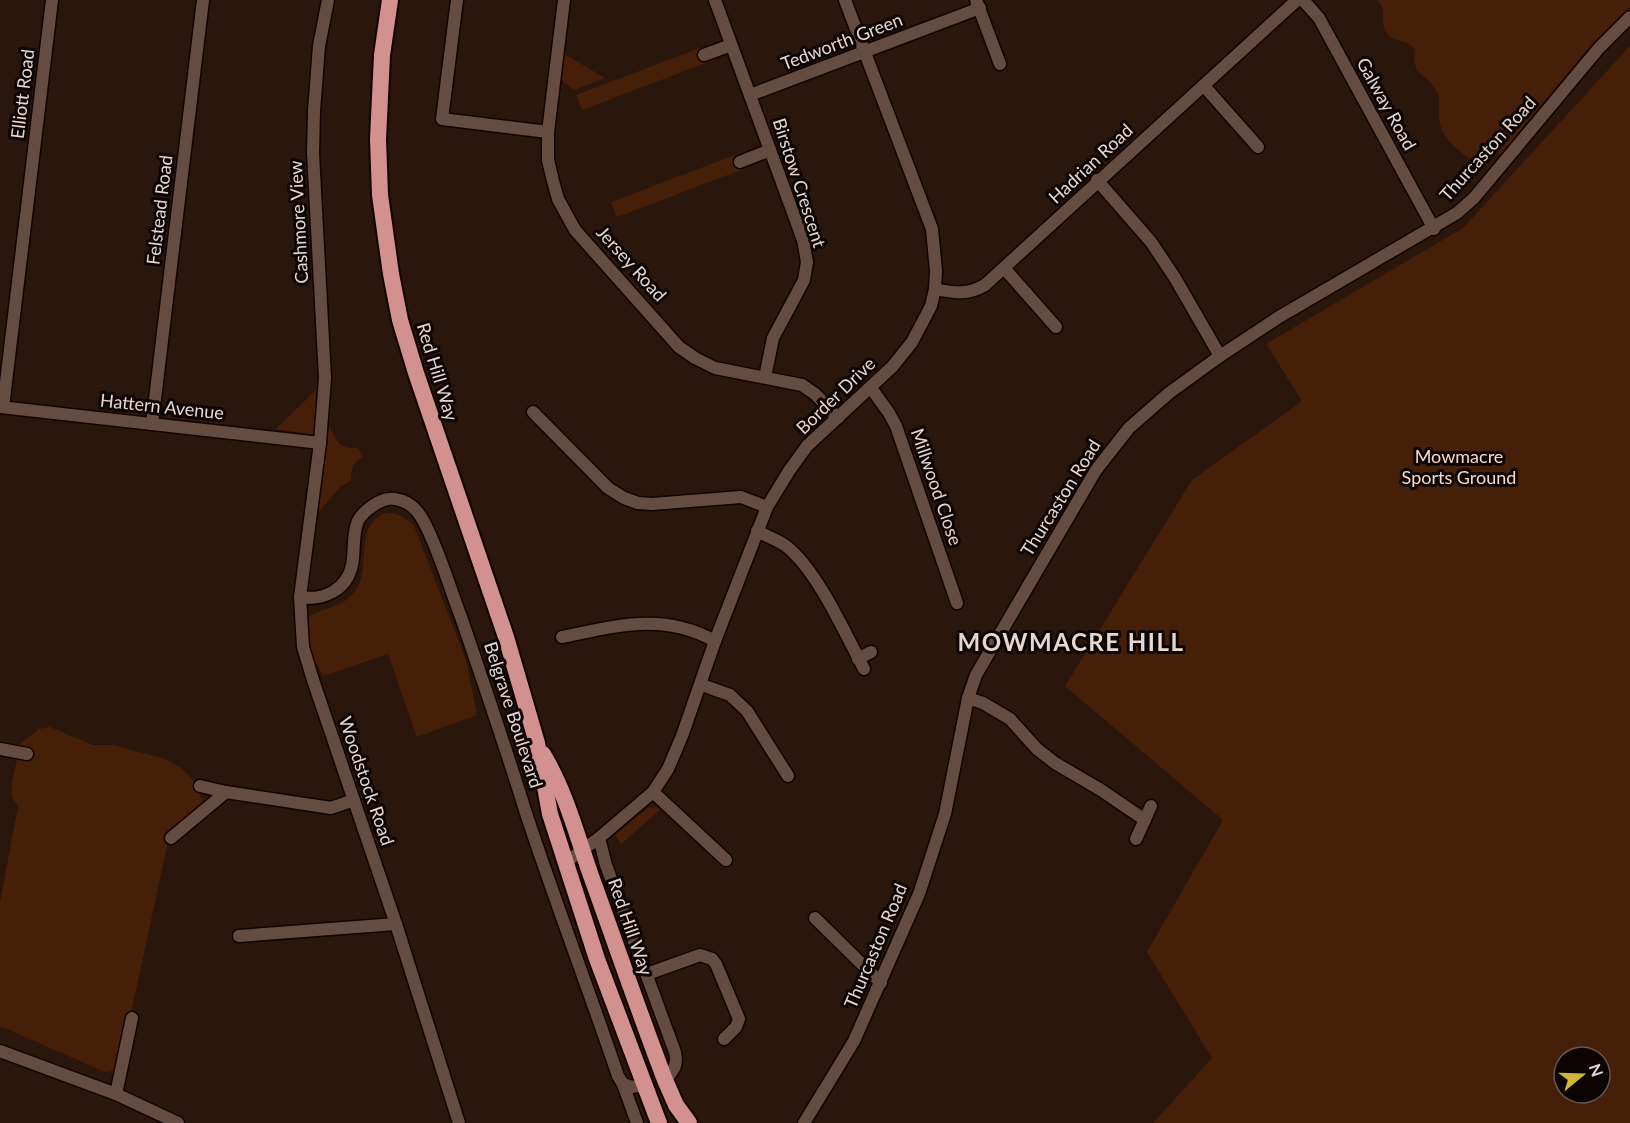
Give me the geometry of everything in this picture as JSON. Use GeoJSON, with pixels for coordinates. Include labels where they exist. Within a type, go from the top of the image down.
{"type":"FeatureCollection","features":[{"type":"Feature","properties":{"kind":"highway","name":"Red Hill Way"},"geometry":{"type":"LineString","coordinates":[[390,0],[382,55],[378,139],[380,195],[400,320],[506,637],[537,743],[550,814],[597,959],[659,1123]]}},
{"type":"Feature","properties":{"kind":"highway","name":"Red Hill Way"},"geometry":{"type":"LineString","coordinates":[[537,743],[553,771],[569,808],[665,1080],[676,1105],[689,1123]]}},
{"type":"Feature","properties":{"kind":"street","name":"Elliott Road"},"geometry":{"type":"LineString","coordinates":[[2,407],[52,0]]}},
{"type":"Feature","properties":{"kind":"street","name":"Felstead Road"},"geometry":{"type":"LineString","coordinates":[[152,424],[203,0]]}},
{"type":"Feature","properties":{"kind":"street","name":"Cashmore View"},"geometry":{"type":"LineString","coordinates":[[320,443],[325,378],[314,111],[319,46],[328,0]]}},
{"type":"Feature","properties":{"kind":"street"},"geometry":{"type":"LineString","coordinates":[[457,0],[442,119],[548,132],[564,0]]}},
{"type":"Feature","properties":{"kind":"street","name":"Birstow Crescent"},"geometry":{"type":"LineString","coordinates":[[715,0],[803,240],[807,262],[804,280],[772,338],[765,377]]}},
{"type":"Feature","properties":{"kind":"street","name":"Border Drive"},"geometry":{"type":"LineString","coordinates":[[566,862],[583,851],[653,792],[668,769],[702,685],[715,641],[767,507],[807,446],[871,388],[912,342],[924,322],[935,289],[936,262],[932,229],[845,0]]}},
{"type":"Feature","properties":{"kind":"street","name":"Hadrian Road"},"geometry":{"type":"LineString","coordinates":[[935,289],[965,294],[976,290],[1004,268],[1097,180],[1204,86],[1296,0]]}},
{"type":"Feature","properties":{"kind":"street","name":"Galway Road"},"geometry":{"type":"LineString","coordinates":[[1303,0],[1319,18],[1434,229]]}},
{"type":"Feature","properties":{"kind":"street","name":"Tedworth Green"},"geometry":{"type":"LineString","coordinates":[[750,95],[865,52],[978,4],[1000,64]]}},
{"type":"Feature","properties":{"kind":"street","name":"Thurcaston Road"},"geometry":{"type":"LineString","coordinates":[[804,1123],[854,1041],[919,894],[945,814],[968,698],[976,675],[1096,470],[1129,428],[1168,393],[1279,317],[1434,229],[1457,213],[1474,198],[1599,48],[1630,17]]}},
{"type":"Feature","properties":{"kind":"street"},"geometry":{"type":"LineString","coordinates":[[704,55],[731,45]]}},
{"type":"Feature","properties":{"kind":"street"},"geometry":{"type":"LineString","coordinates":[[1204,86],[1258,147]]}},
{"type":"Feature","properties":{"kind":"street","name":"Jersey Road"},"geometry":{"type":"LineString","coordinates":[[548,132],[548,160],[558,199],[575,230],[680,347],[715,368],[802,385],[815,394],[838,418]]}},
{"type":"Feature","properties":{"kind":"street"},"geometry":{"type":"LineString","coordinates":[[740,162],[770,150]]}},
{"type":"Feature","properties":{"kind":"street"},"geometry":{"type":"LineString","coordinates":[[1097,180],[1151,242],[1175,278],[1220,356]]}},
{"type":"Feature","properties":{"kind":"street"},"geometry":{"type":"LineString","coordinates":[[1004,268],[1056,327]]}},
{"type":"Feature","properties":{"kind":"street","name":"Millwood Close"},"geometry":{"type":"LineString","coordinates":[[871,388],[890,413],[896,426],[957,603]]}},
{"type":"Feature","properties":{"kind":"street","name":"Hattern Avenue"},"geometry":{"type":"LineString","coordinates":[[2,407],[320,443]]}},
{"type":"Feature","properties":{"kind":"street"},"geometry":{"type":"LineString","coordinates":[[533,412],[608,488],[624,498],[639,503],[659,504],[741,497],[767,507]]}},
{"type":"Feature","properties":{"kind":"street","name":"Woodstock Road"},"geometry":{"type":"LineString","coordinates":[[320,443],[300,597],[303,647],[396,924],[459,1123]]}},
{"type":"Feature","properties":{"kind":"street","name":"Belgrave Boulevard"},"geometry":{"type":"LineString","coordinates":[[300,597],[313,599],[325,596],[335,591],[346,580],[352,566],[358,521],[367,509],[380,501],[393,499],[408,503],[417,510],[425,523],[447,580],[488,694],[528,820],[618,1076],[637,1123]]}},
{"type":"Feature","properties":{"kind":"street"},"geometry":{"type":"LineString","coordinates":[[757,531],[784,544],[811,572],[861,664],[871,652]]}},
{"type":"Feature","properties":{"kind":"street"},"geometry":{"type":"LineString","coordinates":[[562,637],[647,623],[674,625],[700,633],[715,641]]}},
{"type":"Feature","properties":{"kind":"street"},"geometry":{"type":"LineString","coordinates":[[702,685],[730,695],[747,711],[788,776]]}},
{"type":"Feature","properties":{"kind":"street"},"geometry":{"type":"LineString","coordinates":[[968,698],[983,703],[1010,719],[1037,749],[1055,763],[1101,790],[1145,820]]}},
{"type":"Feature","properties":{"kind":"street"},"geometry":{"type":"LineString","coordinates":[[0,749],[27,754]]}},
{"type":"Feature","properties":{"kind":"street"},"geometry":{"type":"LineString","coordinates":[[200,786],[331,808],[354,800]]}},
{"type":"Feature","properties":{"kind":"street"},"geometry":{"type":"LineString","coordinates":[[171,838],[226,792]]}},
{"type":"Feature","properties":{"kind":"street"},"geometry":{"type":"LineString","coordinates":[[653,792],[726,860]]}},
{"type":"Feature","properties":{"kind":"street"},"geometry":{"type":"LineString","coordinates":[[1136,839],[1151,806]]}},
{"type":"Feature","properties":{"kind":"street"},"geometry":{"type":"LineString","coordinates":[[599,838],[606,865],[670,1034],[678,1062],[675,1070],[665,1080]]}},
{"type":"Feature","properties":{"kind":"street"},"geometry":{"type":"LineString","coordinates":[[815,918],[881,983]]}},
{"type":"Feature","properties":{"kind":"street"},"geometry":{"type":"LineString","coordinates":[[239,936],[396,924]]}},
{"type":"Feature","properties":{"kind":"street"},"geometry":{"type":"LineString","coordinates":[[647,974],[699,955],[712,959],[738,1019],[736,1027],[724,1039]]}},
{"type":"Feature","properties":{"kind":"street"},"geometry":{"type":"LineString","coordinates":[[116,1094],[132,1018]]}},
{"type":"Feature","properties":{"kind":"street"},"geometry":{"type":"LineString","coordinates":[[0,1051],[116,1094],[178,1123]]}},
{"type":"Feature","properties":{"kind":"street"},"geometry":{"type":"LineString","coordinates":[[623,1084],[632,1087],[645,1084]]}},
{"type":"Feature","properties":{"kind":"green space"},"geometry":{"type":"Polygon","coordinates":[[[1377,0],[1630,0],[1630,7],[1590,46],[1500,155],[1496,148],[1490,158],[1479,163],[1458,150],[1447,138],[1440,123],[1437,92],[1415,66],[1415,49],[1407,43],[1392,38],[1386,32],[1382,7],[1377,0]]]}},
{"type":"Feature","properties":{"kind":"green space","name":"Mowmacre Sports Ground"},"geometry":{"type":"Polygon","coordinates":[[[1630,46],[1630,1123],[1153,1123],[1212,1058],[1147,952],[1223,820],[1065,686],[1192,480],[1302,401],[1266,344],[1463,228],[1630,46]]]}},
{"type":"Feature","properties":{"kind":"green space"},"geometry":{"type":"Polygon","coordinates":[[[700,48],[706,63],[582,110],[576,95],[700,48]]]}},
{"type":"Feature","properties":{"kind":"green space"},"geometry":{"type":"Polygon","coordinates":[[[564,54],[605,78],[574,90],[562,80],[564,54]]]}},
{"type":"Feature","properties":{"kind":"green space"},"geometry":{"type":"Polygon","coordinates":[[[735,155],[741,170],[617,217],[611,202],[735,155]]]}},
{"type":"Feature","properties":{"kind":"green space"},"geometry":{"type":"Polygon","coordinates":[[[317,389],[315,435],[276,429],[317,389]]]}},
{"type":"Feature","properties":{"kind":"green space"},"geometry":{"type":"Polygon","coordinates":[[[329,425],[342,446],[358,448],[363,457],[353,467],[351,481],[341,486],[317,514],[329,425]]]}},
{"type":"Feature","properties":{"kind":"green space"},"geometry":{"type":"Polygon","coordinates":[[[385,513],[401,516],[414,526],[466,660],[477,715],[417,737],[388,654],[323,676],[317,664],[303,647],[309,616],[342,603],[358,586],[362,575],[368,529],[385,513]]]}},
{"type":"Feature","properties":{"kind":"green space"},"geometry":{"type":"Polygon","coordinates":[[[50,727],[93,745],[113,745],[165,759],[181,768],[192,779],[204,803],[169,837],[120,1064],[113,1071],[105,1072],[0,1026],[0,902],[18,806],[12,797],[12,783],[20,744],[39,729],[50,727]]]}},
{"type":"Feature","properties":{"kind":"green space"},"geometry":{"type":"Polygon","coordinates":[[[648,808],[661,809],[621,844],[615,835],[648,808]]]}},
{"type":"Feature","properties":{"kind":"district","name":"MOWMACRE HILL"},"geometry":{"type":"Point","coordinates":[1071,643]}}]}
